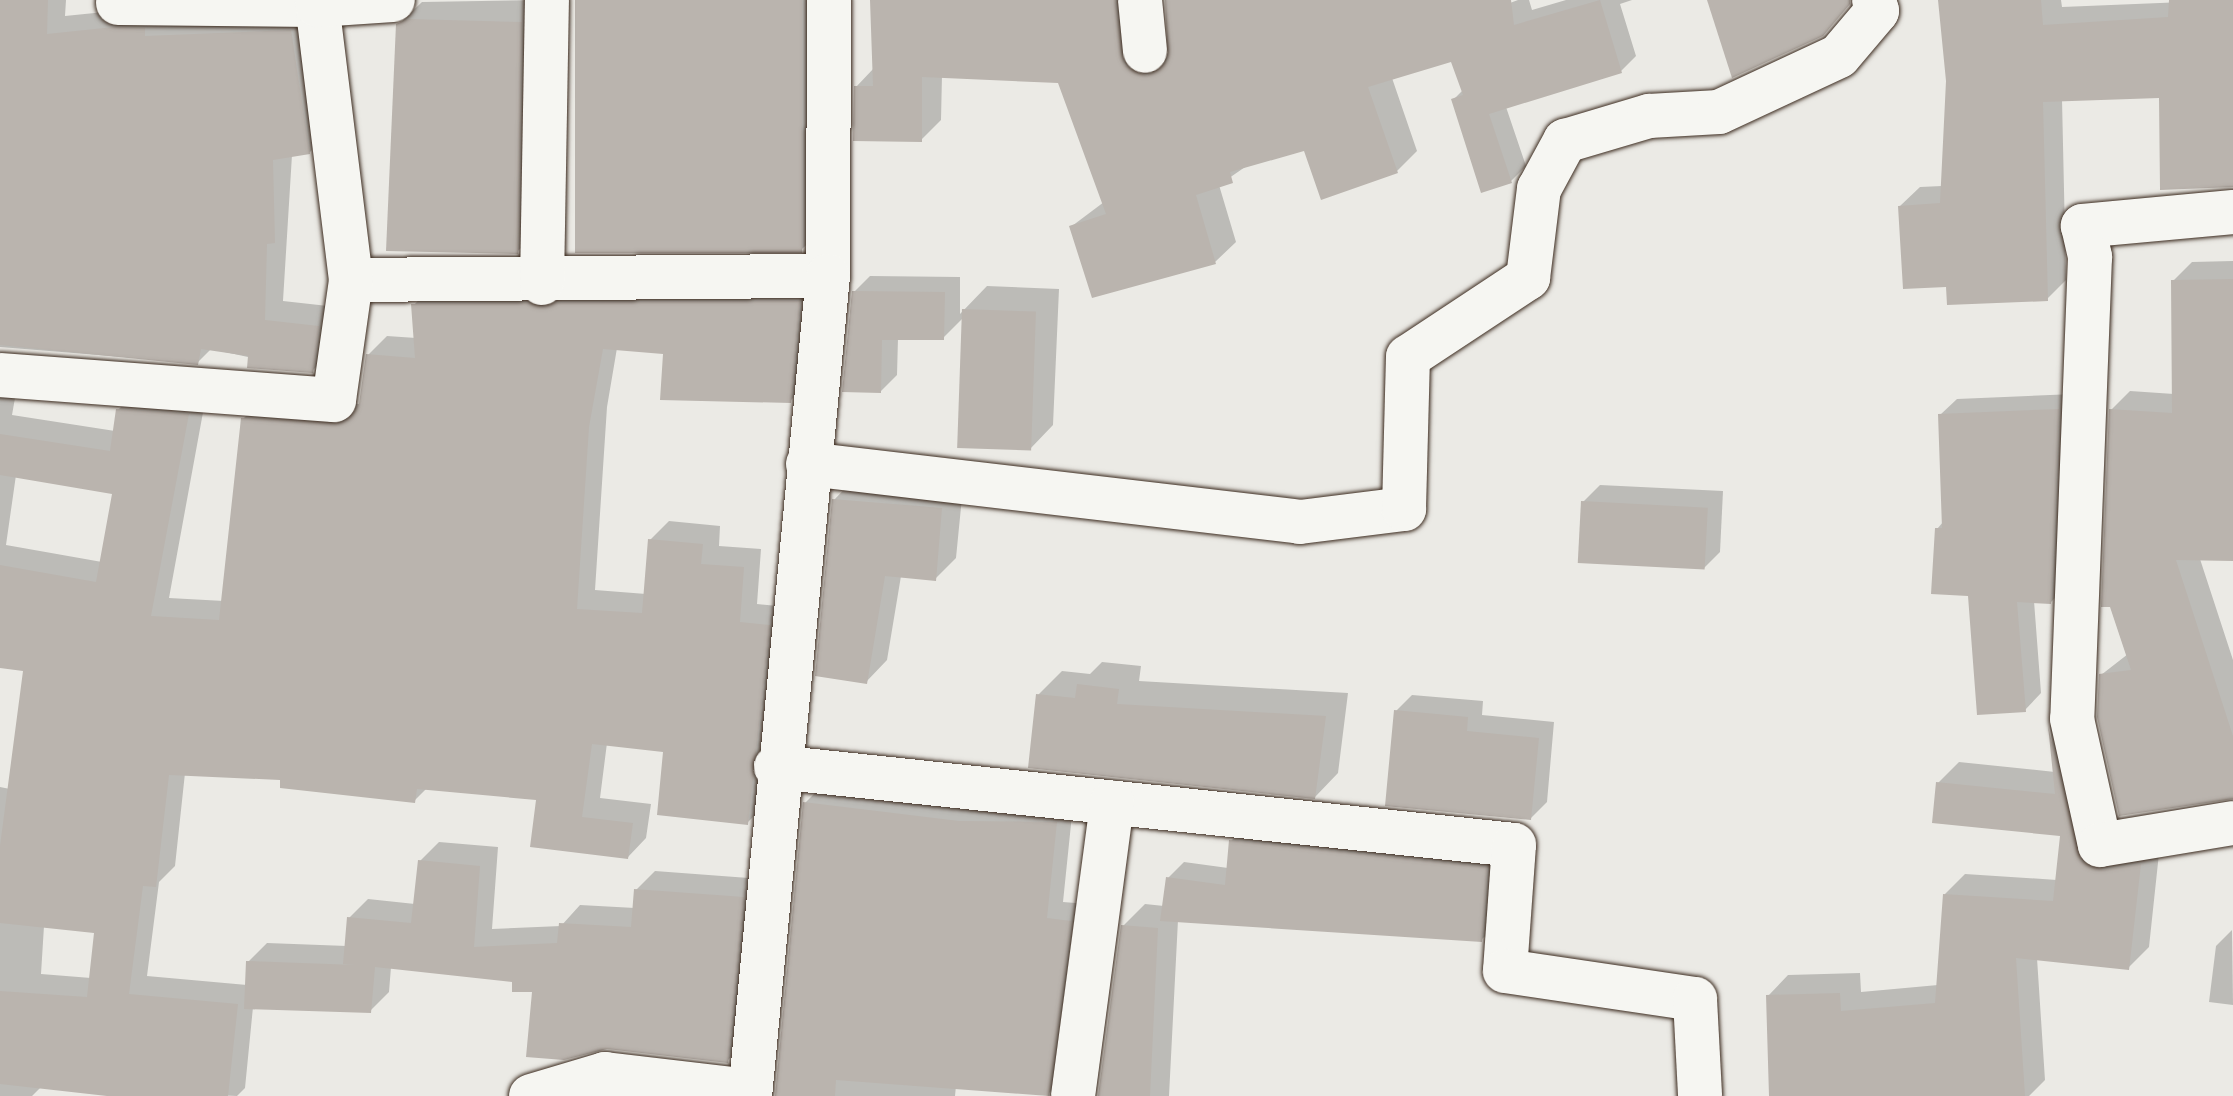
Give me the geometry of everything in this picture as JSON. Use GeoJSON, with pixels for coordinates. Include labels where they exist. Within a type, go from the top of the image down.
{"type":"FeatureCollection","features":[{"type":"Feature","properties":{"kind":"street"},"geometry":{"type":"LineString","coordinates":[[118,3],[317,5],[393,0]]}},
{"type":"Feature","properties":{"kind":"street"},"geometry":{"type":"LineString","coordinates":[[542,283],[547,0]]}},
{"type":"Feature","properties":{"kind":"street"},"geometry":{"type":"LineString","coordinates":[[531,1096],[605,1074],[750,1093],[776,767],[828,276],[829,0]]}},
{"type":"Feature","properties":{"kind":"street"},"geometry":{"type":"LineString","coordinates":[[1140,0],[1145,51]]}},
{"type":"Feature","properties":{"kind":"street"},"geometry":{"type":"LineString","coordinates":[[808,464],[1300,522],[1404,509],[1408,357],[1528,278],[1539,189],[1565,141],[1649,116],[1719,112],[1839,56],[1877,11],[1874,0]]}},
{"type":"Feature","properties":{"kind":"street"},"geometry":{"type":"LineString","coordinates":[[0,375],[334,400],[351,280],[317,5]]}},
{"type":"Feature","properties":{"kind":"street"},"geometry":{"type":"LineString","coordinates":[[2233,212],[2083,226],[2090,257],[2072,719],[2100,845],[2233,823]]}},
{"type":"Feature","properties":{"kind":"street"},"geometry":{"type":"LineString","coordinates":[[351,280],[542,283],[828,276]]}},
{"type":"Feature","properties":{"kind":"street"},"geometry":{"type":"LineString","coordinates":[[776,767],[1514,845],[1505,971],[1695,999],[1700,1096]]}},
{"type":"Feature","properties":{"kind":"street"},"geometry":{"type":"LineString","coordinates":[[1073,1096],[1112,803]]}},
{"type":"Feature","properties":{"kind":"building"},"geometry":{"type":"Polygon","coordinates":[[[0,0],[48,0],[47,34],[114,27],[145,28],[145,36],[291,30],[310,154],[273,160],[275,243],[267,244],[265,320],[319,326],[313,373],[247,368],[248,356],[201,349],[198,365],[0,345],[0,0]]]}},
{"type":"Feature","properties":{"kind":"building"},"geometry":{"type":"Polygon","coordinates":[[[575,0],[802,0],[802,253],[575,253],[575,0]]]}},
{"type":"Feature","properties":{"kind":"building"},"geometry":{"type":"Polygon","coordinates":[[[870,0],[1115,0],[1124,65],[1147,76],[1168,61],[1165,0],[1511,0],[1514,25],[1600,0],[1622,73],[1489,114],[1512,183],[1481,193],[1451,99],[1463,95],[1451,62],[1368,87],[1398,173],[1321,200],[1304,151],[1230,172],[1233,183],[1196,195],[1216,264],[1092,298],[1069,226],[1106,214],[1058,83],[922,77],[922,142],[853,141],[854,86],[873,86],[870,0]]]}},
{"type":"Feature","properties":{"kind":"building"},"geometry":{"type":"Polygon","coordinates":[[[1707,0],[1850,0],[1850,4],[1823,36],[1732,78],[1707,0]]]}},
{"type":"Feature","properties":{"kind":"building"},"geometry":{"type":"Polygon","coordinates":[[[1938,0],[2041,0],[2043,25],[2168,17],[2169,0],[2233,0],[2233,187],[2160,190],[2159,98],[2043,102],[2048,301],[1947,305],[1946,287],[1903,289],[1898,206],[1940,203],[1946,81],[1938,0]]]}},
{"type":"Feature","properties":{"kind":"building"},"geometry":{"type":"Polygon","coordinates":[[[409,19],[522,22],[518,254],[386,251],[396,24],[409,19]]]}},
{"type":"Feature","properties":{"kind":"building"},"geometry":{"type":"Polygon","coordinates":[[[2233,279],[2233,561],[2176,560],[2233,736],[2233,799],[2119,816],[2097,717],[2099,674],[2131,670],[2110,607],[2101,607],[2109,409],[2172,413],[2171,280],[2233,279]]]}},
{"type":"Feature","properties":{"kind":"building"},"geometry":{"type":"Polygon","coordinates":[[[852,291],[945,292],[944,340],[882,340],[881,393],[842,392],[852,291]]]}},
{"type":"Feature","properties":{"kind":"building"},"geometry":{"type":"Polygon","coordinates":[[[800,301],[791,403],[660,400],[663,354],[603,349],[589,427],[577,609],[642,613],[648,539],[703,544],[701,564],[744,567],[740,622],[770,625],[748,825],[657,815],[663,752],[592,744],[582,817],[633,823],[628,859],[530,847],[536,800],[417,789],[415,803],[280,788],[280,780],[169,775],[156,887],[143,886],[129,994],[238,1004],[228,1096],[107,1096],[0,1084],[0,991],[87,997],[94,933],[0,923],[0,846],[23,671],[0,668],[0,565],[96,582],[112,494],[0,475],[0,434],[110,451],[116,409],[189,414],[151,616],[219,620],[241,418],[345,422],[359,404],[366,354],[415,358],[411,304],[800,301]]]}},
{"type":"Feature","properties":{"kind":"building"},"geometry":{"type":"Polygon","coordinates":[[[962,309],[1036,312],[1031,450],[957,448],[962,309]]]}},
{"type":"Feature","properties":{"kind":"building"},"geometry":{"type":"Polygon","coordinates":[[[2059,409],[2051,604],[2017,602],[2026,712],[1977,715],[1968,596],[1931,594],[1935,528],[1942,528],[1938,414],[2059,409]]]}},
{"type":"Feature","properties":{"kind":"building"},"geometry":{"type":"Polygon","coordinates":[[[832,499],[942,508],[936,581],[885,576],[867,684],[815,676],[832,499]]]}},
{"type":"Feature","properties":{"kind":"building"},"geometry":{"type":"Polygon","coordinates":[[[1581,501],[1708,508],[1705,570],[1578,563],[1581,501]]]}},
{"type":"Feature","properties":{"kind":"building"},"geometry":{"type":"Polygon","coordinates":[[[1077,684],[1119,689],[1117,704],[1326,716],[1315,799],[1028,768],[1036,694],[1075,698],[1077,684]]]}},
{"type":"Feature","properties":{"kind":"building"},"geometry":{"type":"Polygon","coordinates":[[[1394,710],[1468,717],[1467,731],[1539,738],[1531,820],[1385,806],[1394,710]]]}},
{"type":"Feature","properties":{"kind":"building"},"geometry":{"type":"Polygon","coordinates":[[[2048,726],[2081,861],[2103,870],[2141,864],[2129,970],[2016,958],[2025,1096],[1769,1096],[1766,995],[1840,993],[1841,1011],[1935,1003],[1943,894],[2053,901],[2060,836],[1932,823],[1936,782],[2055,794],[2048,726]]]}},
{"type":"Feature","properties":{"kind":"building"},"geometry":{"type":"Polygon","coordinates":[[[803,802],[959,821],[1057,822],[1047,918],[1071,921],[1049,1096],[836,1080],[835,1096],[775,1096],[803,802]]]}},
{"type":"Feature","properties":{"kind":"building"},"geometry":{"type":"Polygon","coordinates":[[[1229,840],[1487,867],[1482,942],[1160,921],[1166,877],[1225,885],[1229,840]]]}},
{"type":"Feature","properties":{"kind":"building"},"geometry":{"type":"Polygon","coordinates":[[[418,860],[480,866],[474,947],[557,943],[559,923],[631,927],[634,889],[744,897],[728,1063],[607,1049],[564,1060],[526,1057],[532,992],[512,992],[512,982],[375,967],[371,1013],[244,1009],[246,961],[356,965],[343,964],[347,917],[411,923],[418,860]]]}},
{"type":"Feature","properties":{"kind":"building"},"geometry":{"type":"Polygon","coordinates":[[[1121,925],[1158,928],[1150,1096],[1098,1096],[1121,925]]]}}]}
